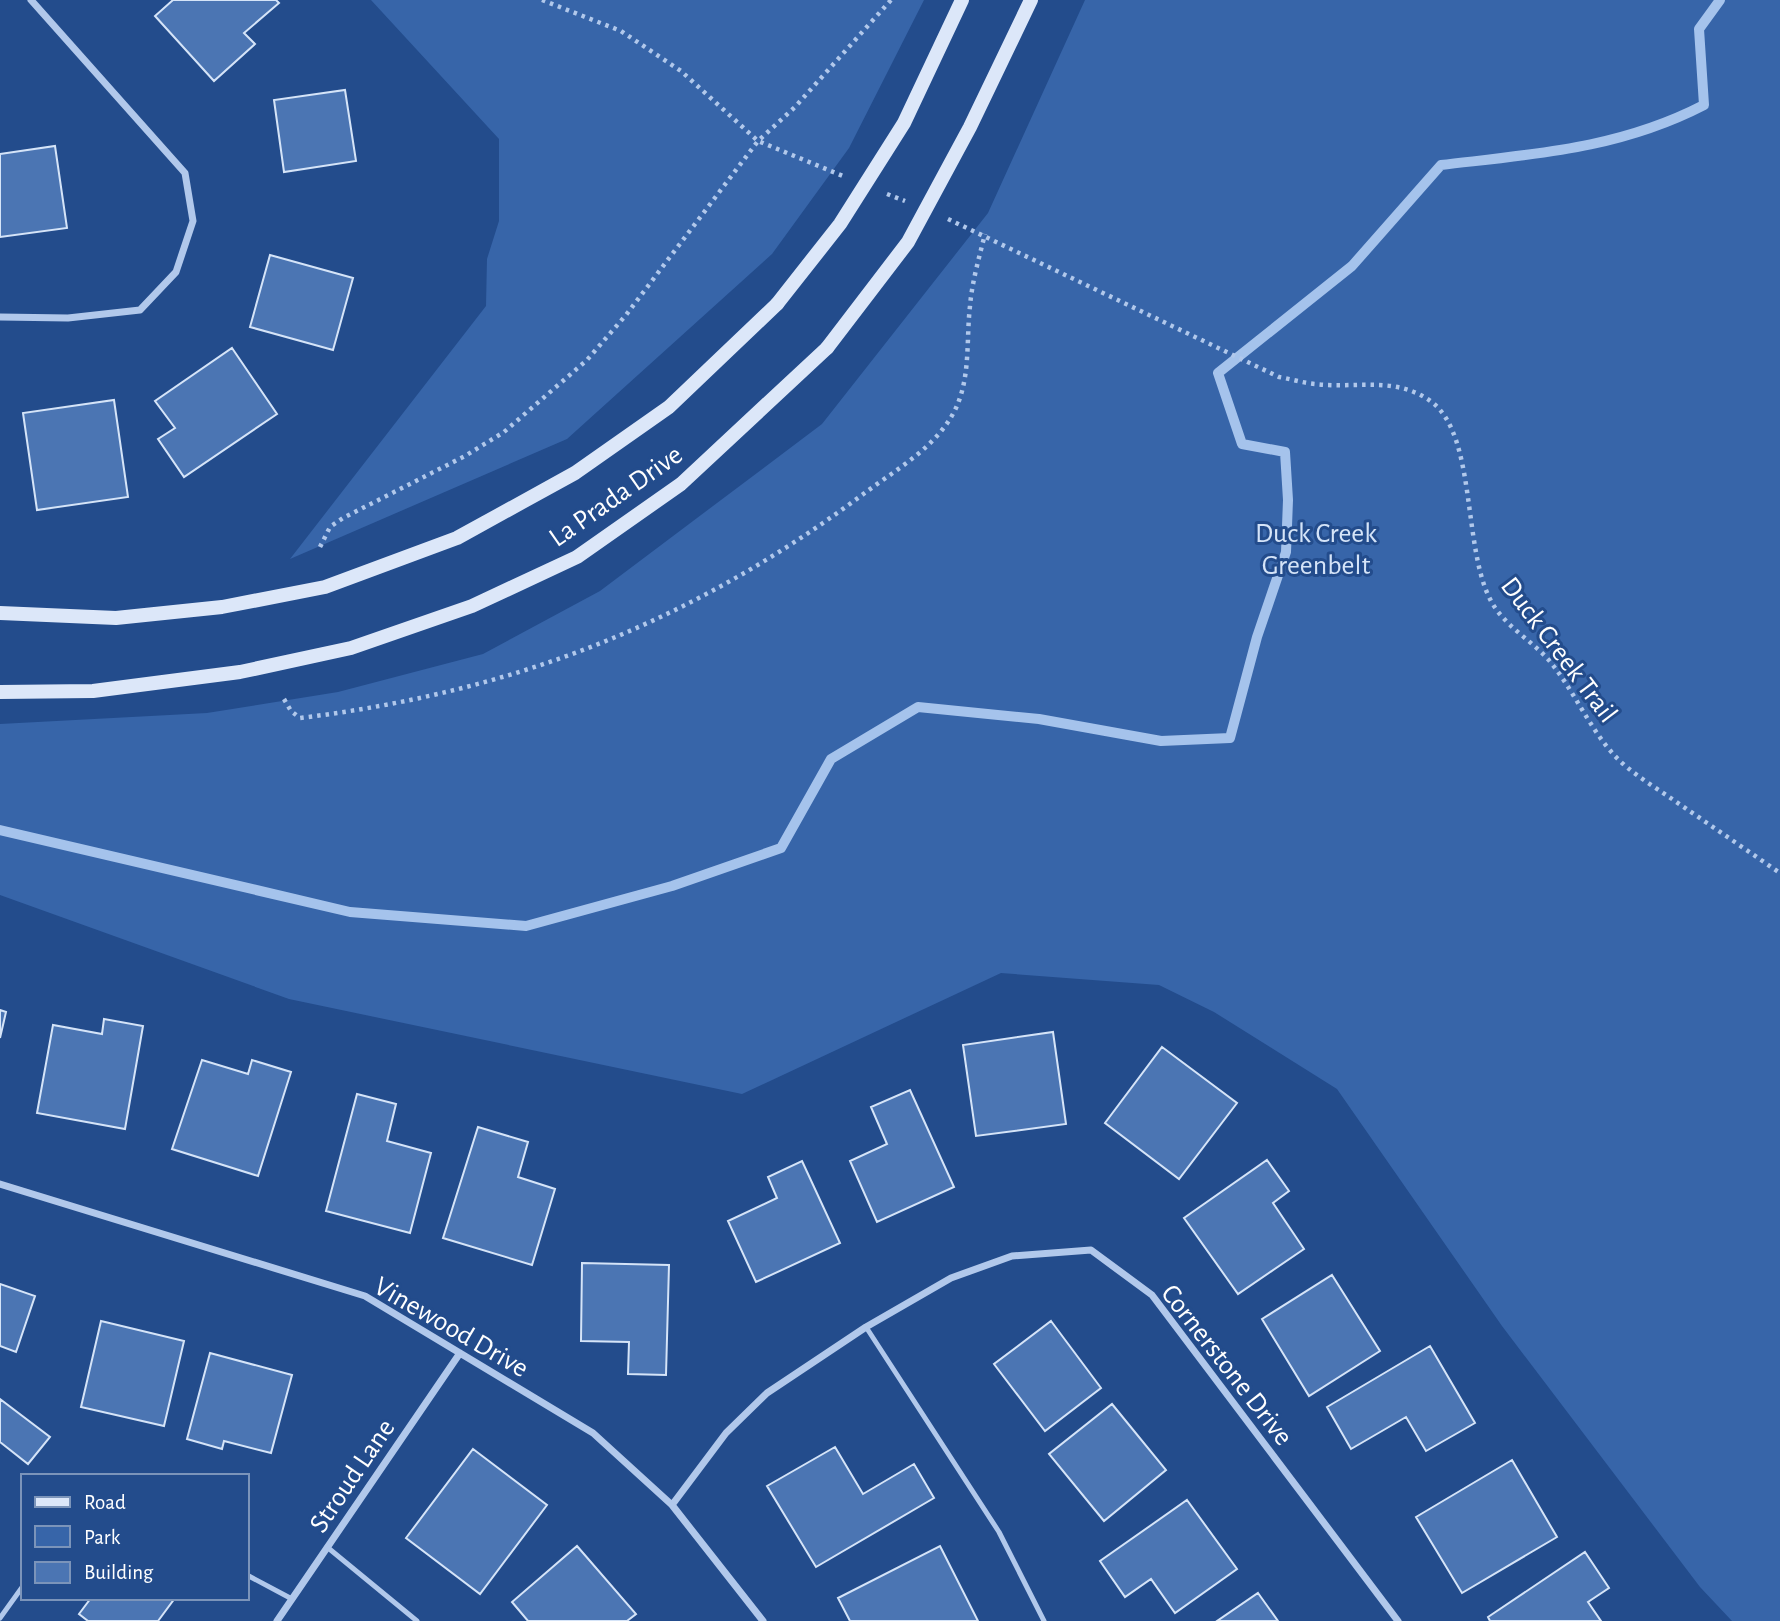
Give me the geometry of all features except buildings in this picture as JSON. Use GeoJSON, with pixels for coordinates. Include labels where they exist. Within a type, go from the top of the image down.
{"type":"FeatureCollection","features":[{"type":"Feature","properties":{"kind":"main road","name":"La Prada Drive"},"geometry":{"type":"LineString","coordinates":[[0,613],[116,618],[222,607],[325,587],[457,538],[575,473],[669,407],[777,304],[840,224],[904,122],[962,0]]}},
{"type":"Feature","properties":{"kind":"main road","name":"La Prada Drive"},"geometry":{"type":"LineString","coordinates":[[0,692],[93,691],[240,672],[351,648],[472,606],[576,557],[681,484],[827,348],[908,242],[1031,0]]}},
{"type":"Feature","properties":{"kind":"street"},"geometry":{"type":"LineString","coordinates":[[0,317],[68,318],[140,310],[176,272],[193,221],[185,173],[32,0]]}},
{"type":"Feature","properties":{"kind":"street","name":"Vinewood Drive"},"geometry":{"type":"LineString","coordinates":[[0,1184],[365,1296],[593,1433],[672,1505],[764,1621]]}},
{"type":"Feature","properties":{"kind":"street","name":"Cornerstone Drive"},"geometry":{"type":"LineString","coordinates":[[672,1505],[726,1433],[767,1393],[866,1328],[951,1278],[1012,1256],[1091,1250],[1152,1295],[1398,1621]]}},
{"type":"Feature","properties":{"kind":"street","name":"Stroud Lane"},"geometry":{"type":"LineString","coordinates":[[277,1621],[460,1353]]}},
{"type":"Feature","properties":{"kind":"lane"},"geometry":{"type":"LineString","coordinates":[[866,1328],[999,1532],[1044,1621]]}},
{"type":"Feature","properties":{"kind":"lane"},"geometry":{"type":"LineString","coordinates":[[327,1547],[417,1621]]}},
{"type":"Feature","properties":{"kind":"lane"},"geometry":{"type":"LineString","coordinates":[[248,1576],[292,1600]]}},
{"type":"Feature","properties":{"kind":"lane"},"geometry":{"type":"LineString","coordinates":[[0,1618],[21,1589]]}},
{"type":"Feature","properties":{"kind":"path"},"geometry":{"type":"LineString","coordinates":[[320,547],[330,527],[343,518],[465,456],[504,432],[587,360],[626,315],[758,141],[795,107],[891,0]]}},
{"type":"Feature","properties":{"kind":"path"},"geometry":{"type":"LineString","coordinates":[[284,698],[291,711],[300,718],[436,696],[522,672],[614,640],[704,598],[814,531],[928,446],[945,428],[956,408],[968,367],[973,280],[985,234]]}},
{"type":"Feature","properties":{"kind":"path","name":"Duck Creek Trail"},"geometry":{"type":"LineString","coordinates":[[1206,340],[1279,377],[1317,385],[1365,383],[1409,388],[1435,404],[1457,442],[1465,472],[1478,572],[1491,602],[1505,621],[1552,663],[1586,716],[1628,769],[1780,873]]}},
{"type":"Feature","properties":{"kind":"green space"},"geometry":{"type":"Polygon","coordinates":[[[371,0],[924,0],[849,148],[772,254],[567,439],[290,559],[486,306],[487,259],[499,221],[499,139],[371,0]]]}},
{"type":"Feature","properties":{"kind":"green space","name":"Duck Creek Greenbelt"},"geometry":{"type":"Polygon","coordinates":[[[1085,0],[1780,0],[1780,1621],[1732,1621],[1700,1587],[1502,1326],[1337,1089],[1214,1012],[1159,985],[1001,973],[742,1094],[289,999],[0,895],[0,724],[207,713],[338,692],[483,654],[600,591],[822,424],[988,213],[1085,0]]]}},
{"type":"Feature","properties":{"kind":"waterway"},"geometry":{"type":"LineString","coordinates":[[0,830],[350,912],[526,926],[672,886],[781,848],[831,759],[918,707],[1039,719],[1161,741],[1230,738],[1257,637],[1286,552],[1288,500],[1285,452],[1242,444],[1218,373],[1352,266],[1441,165],[1543,153],[1608,140],[1672,120],[1704,105],[1699,29],[1720,0]]}}]}
